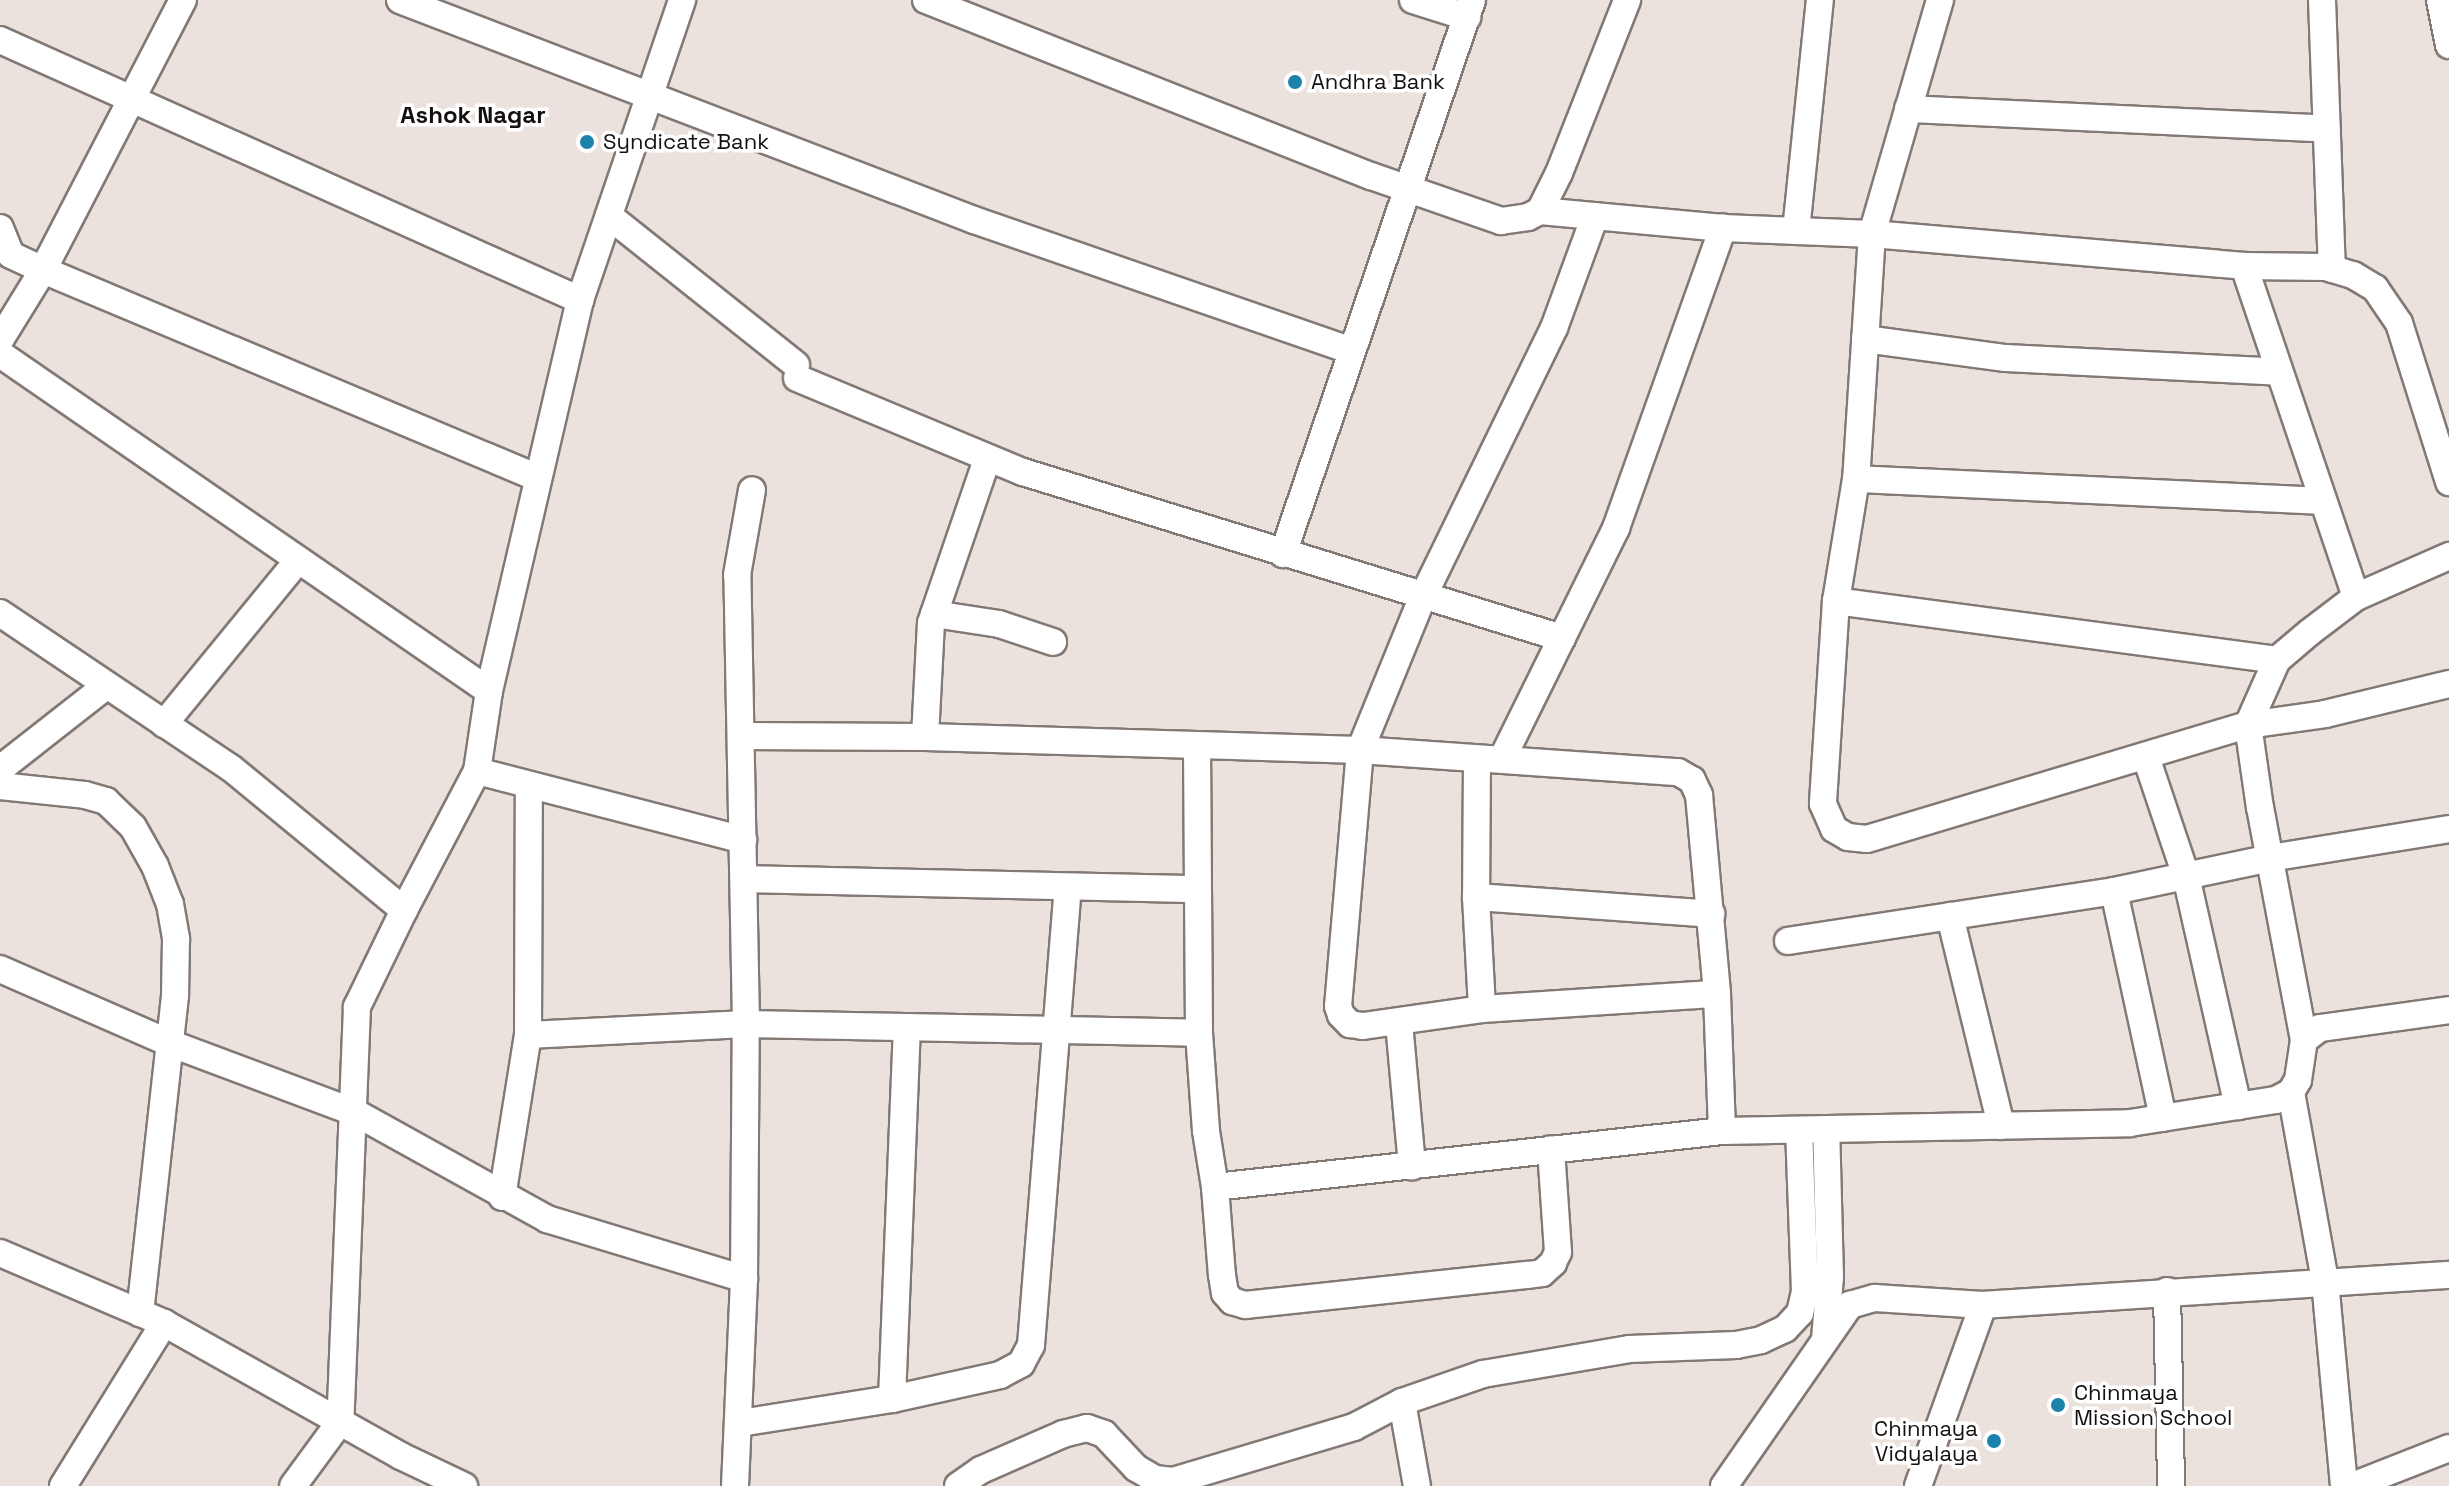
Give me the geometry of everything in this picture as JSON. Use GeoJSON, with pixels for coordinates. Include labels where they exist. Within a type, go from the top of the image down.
{"type":"FeatureCollection","features":[{"type":"Feature","properties":{"kind":"street"},"geometry":{"type":"LineString","coordinates":[[0,340],[43,270],[183,0]]}},
{"type":"Feature","properties":{"kind":"street"},"geometry":{"type":"LineString","coordinates":[[400,0],[974,220],[1350,350]]}},
{"type":"Feature","properties":{"kind":"street"},"geometry":{"type":"LineString","coordinates":[[293,1486],[340,1422],[357,1007],[477,771],[489,691],[580,300],[682,0]]}},
{"type":"Feature","properties":{"kind":"street"},"geometry":{"type":"LineString","coordinates":[[926,0],[1406,188],[1501,221],[1528,217],[1540,211],[1723,228],[1866,234],[2244,266],[2332,269],[2353,275],[2375,288],[2389,304],[2399,323],[2449,482]]}},
{"type":"Feature","properties":{"kind":"street"},"geometry":{"type":"LineString","coordinates":[[1283,554],[1350,350],[1470,9],[1413,0]]}},
{"type":"Feature","properties":{"kind":"street"},"geometry":{"type":"LineString","coordinates":[[1540,211],[1559,173],[1627,0]]}},
{"type":"Feature","properties":{"kind":"street"},"geometry":{"type":"LineString","coordinates":[[1803,231],[1820,0]]}},
{"type":"Feature","properties":{"kind":"street"},"geometry":{"type":"LineString","coordinates":[[1940,0],[1866,234],[1865,339],[1856,479],[1836,601],[1823,804],[1834,829],[1857,839],[1878,837],[2248,725],[2325,714],[2449,684]]}},
{"type":"Feature","properties":{"kind":"street"},"geometry":{"type":"LineString","coordinates":[[2322,0],[2332,269]]}},
{"type":"Feature","properties":{"kind":"street"},"geometry":{"type":"LineString","coordinates":[[2440,0],[2449,45]]}},
{"type":"Feature","properties":{"kind":"street"},"geometry":{"type":"LineString","coordinates":[[0,40],[580,300]]}},
{"type":"Feature","properties":{"kind":"street"},"geometry":{"type":"LineString","coordinates":[[1908,109],[2327,129]]}},
{"type":"Feature","properties":{"kind":"street"},"geometry":{"type":"LineString","coordinates":[[609,216],[797,372],[987,459],[1283,554],[1562,638]]}},
{"type":"Feature","properties":{"kind":"street"},"geometry":{"type":"LineString","coordinates":[[1595,216],[1554,328],[1423,596],[1360,750],[1338,1006],[1341,1015],[1350,1024],[1399,1023],[1482,1009],[1717,994]]}},
{"type":"Feature","properties":{"kind":"street"},"geometry":{"type":"LineString","coordinates":[[0,228],[11,255],[43,270],[538,478]]}},
{"type":"Feature","properties":{"kind":"street"},"geometry":{"type":"LineString","coordinates":[[1482,1009],[1476,897],[1489,760],[1562,638],[1616,528],[1723,228]]}},
{"type":"Feature","properties":{"kind":"street"},"geometry":{"type":"LineString","coordinates":[[2244,266],[2356,597]]}},
{"type":"Feature","properties":{"kind":"street"},"geometry":{"type":"LineString","coordinates":[[1865,339],[2006,358],[2279,372]]}},
{"type":"Feature","properties":{"kind":"street"},"geometry":{"type":"LineString","coordinates":[[0,354],[489,691]]}},
{"type":"Feature","properties":{"kind":"street"},"geometry":{"type":"LineString","coordinates":[[925,737],[934,614],[987,459]]}},
{"type":"Feature","properties":{"kind":"street"},"geometry":{"type":"LineString","coordinates":[[1856,479],[2321,501]]}},
{"type":"Feature","properties":{"kind":"street"},"geometry":{"type":"LineString","coordinates":[[735,1486],[744,1279],[746,1024],[737,575],[752,490]]}},
{"type":"Feature","properties":{"kind":"street"},"geometry":{"type":"LineString","coordinates":[[1215,1187],[1722,1131],[2130,1123],[2276,1100],[2291,1092],[2298,1080],[2304,1040],[2248,725],[2277,660],[2356,597],[2449,556]]}},
{"type":"Feature","properties":{"kind":"street"},"geometry":{"type":"LineString","coordinates":[[164,724],[298,560]]}},
{"type":"Feature","properties":{"kind":"street"},"geometry":{"type":"LineString","coordinates":[[1836,601],[2277,660]]}},
{"type":"Feature","properties":{"kind":"street"},"geometry":{"type":"LineString","coordinates":[[0,613],[231,768],[404,910]]}},
{"type":"Feature","properties":{"kind":"street"},"geometry":{"type":"LineString","coordinates":[[934,614],[999,624],[1053,642]]}},
{"type":"Feature","properties":{"kind":"street"},"geometry":{"type":"LineString","coordinates":[[0,769],[106,686]]}},
{"type":"Feature","properties":{"kind":"street"},"geometry":{"type":"LineString","coordinates":[[742,736],[925,737],[1360,750],[1678,772],[1692,780],[1699,795],[1717,994],[1722,1131]]}},
{"type":"Feature","properties":{"kind":"street"},"geometry":{"type":"LineString","coordinates":[[1197,746],[1199,1033],[1222,1275],[1225,1293],[1232,1301],[1245,1305],[1542,1273],[1553,1263],[1558,1252],[1551,1149]]}},
{"type":"Feature","properties":{"kind":"street"},"geometry":{"type":"LineString","coordinates":[[2146,757],[2186,876],[2238,1106]]}},
{"type":"Feature","properties":{"kind":"street"},"geometry":{"type":"LineString","coordinates":[[477,771],[529,787],[743,840]]}},
{"type":"Feature","properties":{"kind":"street"},"geometry":{"type":"LineString","coordinates":[[0,786],[85,795],[106,801],[133,827],[155,866],[170,904],[176,939],[152,1318],[63,1486]]}},
{"type":"Feature","properties":{"kind":"street"},"geometry":{"type":"LineString","coordinates":[[502,1197],[528,1035],[529,787]]}},
{"type":"Feature","properties":{"kind":"street"},"geometry":{"type":"LineString","coordinates":[[1788,941],[2114,891],[2270,858],[2449,829]]}},
{"type":"Feature","properties":{"kind":"street"},"geometry":{"type":"LineString","coordinates":[[744,879],[1198,889]]}},
{"type":"Feature","properties":{"kind":"street"},"geometry":{"type":"LineString","coordinates":[[740,1423],[892,1399],[1000,1375],[1021,1364],[1031,1345],[1068,887]]}},
{"type":"Feature","properties":{"kind":"street"},"geometry":{"type":"LineString","coordinates":[[2114,891],[2163,1118]]}},
{"type":"Feature","properties":{"kind":"street"},"geometry":{"type":"LineString","coordinates":[[1476,897],[1711,914]]}},
{"type":"Feature","properties":{"kind":"street"},"geometry":{"type":"LineString","coordinates":[[1950,916],[2001,1126]]}},
{"type":"Feature","properties":{"kind":"street"},"geometry":{"type":"LineString","coordinates":[[3,976],[169,1043],[354,1112],[502,1197],[587,1233],[744,1279]]}},
{"type":"Feature","properties":{"kind":"street"},"geometry":{"type":"LineString","coordinates":[[2304,1040],[2320,1028],[2341,1023],[2449,1010]]}},
{"type":"Feature","properties":{"kind":"street"},"geometry":{"type":"LineString","coordinates":[[1399,1023],[1412,1166]]}},
{"type":"Feature","properties":{"kind":"street"},"geometry":{"type":"LineString","coordinates":[[528,1035],[746,1024],[1199,1033]]}},
{"type":"Feature","properties":{"kind":"street"},"geometry":{"type":"LineString","coordinates":[[892,1399],[907,1027]]}},
{"type":"Feature","properties":{"kind":"street"},"geometry":{"type":"LineString","coordinates":[[2291,1092],[2325,1281],[2344,1486]]}},
{"type":"Feature","properties":{"kind":"street"},"geometry":{"type":"LineString","coordinates":[[1825,1340],[1830,1277],[1826,1129]]}},
{"type":"Feature","properties":{"kind":"street"},"geometry":{"type":"LineString","coordinates":[[958,1486],[981,1470],[1063,1434],[1087,1428],[1104,1434],[1136,1468],[1155,1479],[1173,1481],[1354,1427],[1402,1402],[1483,1374],[1629,1349],[1736,1345],[1761,1340],[1785,1329],[1800,1313],[1805,1292],[1799,1130]]}},
{"type":"Feature","properties":{"kind":"street"},"geometry":{"type":"LineString","coordinates":[[0,1253],[152,1318],[462,1486]]}},
{"type":"Feature","properties":{"kind":"street"},"geometry":{"type":"LineString","coordinates":[[1724,1486],[1850,1305],[1861,1301],[1983,1305],[2449,1275]]}},
{"type":"Feature","properties":{"kind":"street"},"geometry":{"type":"LineString","coordinates":[[2167,1291],[2171,1486]]}},
{"type":"Feature","properties":{"kind":"street"},"geometry":{"type":"LineString","coordinates":[[1918,1486],[1983,1305]]}},
{"type":"Feature","properties":{"kind":"street"},"geometry":{"type":"LineString","coordinates":[[1402,1402],[1417,1486]]}},
{"type":"Feature","properties":{"kind":"street"},"geometry":{"type":"LineString","coordinates":[[2352,1486],[2449,1448]]}},
{"type":"Feature","properties":{"kind":"place","name":"Andhra Bank"},"geometry":{"type":"Point","coordinates":[1295,82]}},
{"type":"Feature","properties":{"kind":"place","name":"Syndicate Bank"},"geometry":{"type":"Point","coordinates":[587,142]}},
{"type":"Feature","properties":{"kind":"place","name":"Chinmaya Mission School"},"geometry":{"type":"Point","coordinates":[2058,1405]}},
{"type":"Feature","properties":{"kind":"place","name":"Chinmaya Vidyalaya"},"geometry":{"type":"Point","coordinates":[1994,1441]}},
{"type":"Feature","properties":{"kind":"district","name":"Ashok Nagar"},"geometry":{"type":"Point","coordinates":[473,115]}}]}
